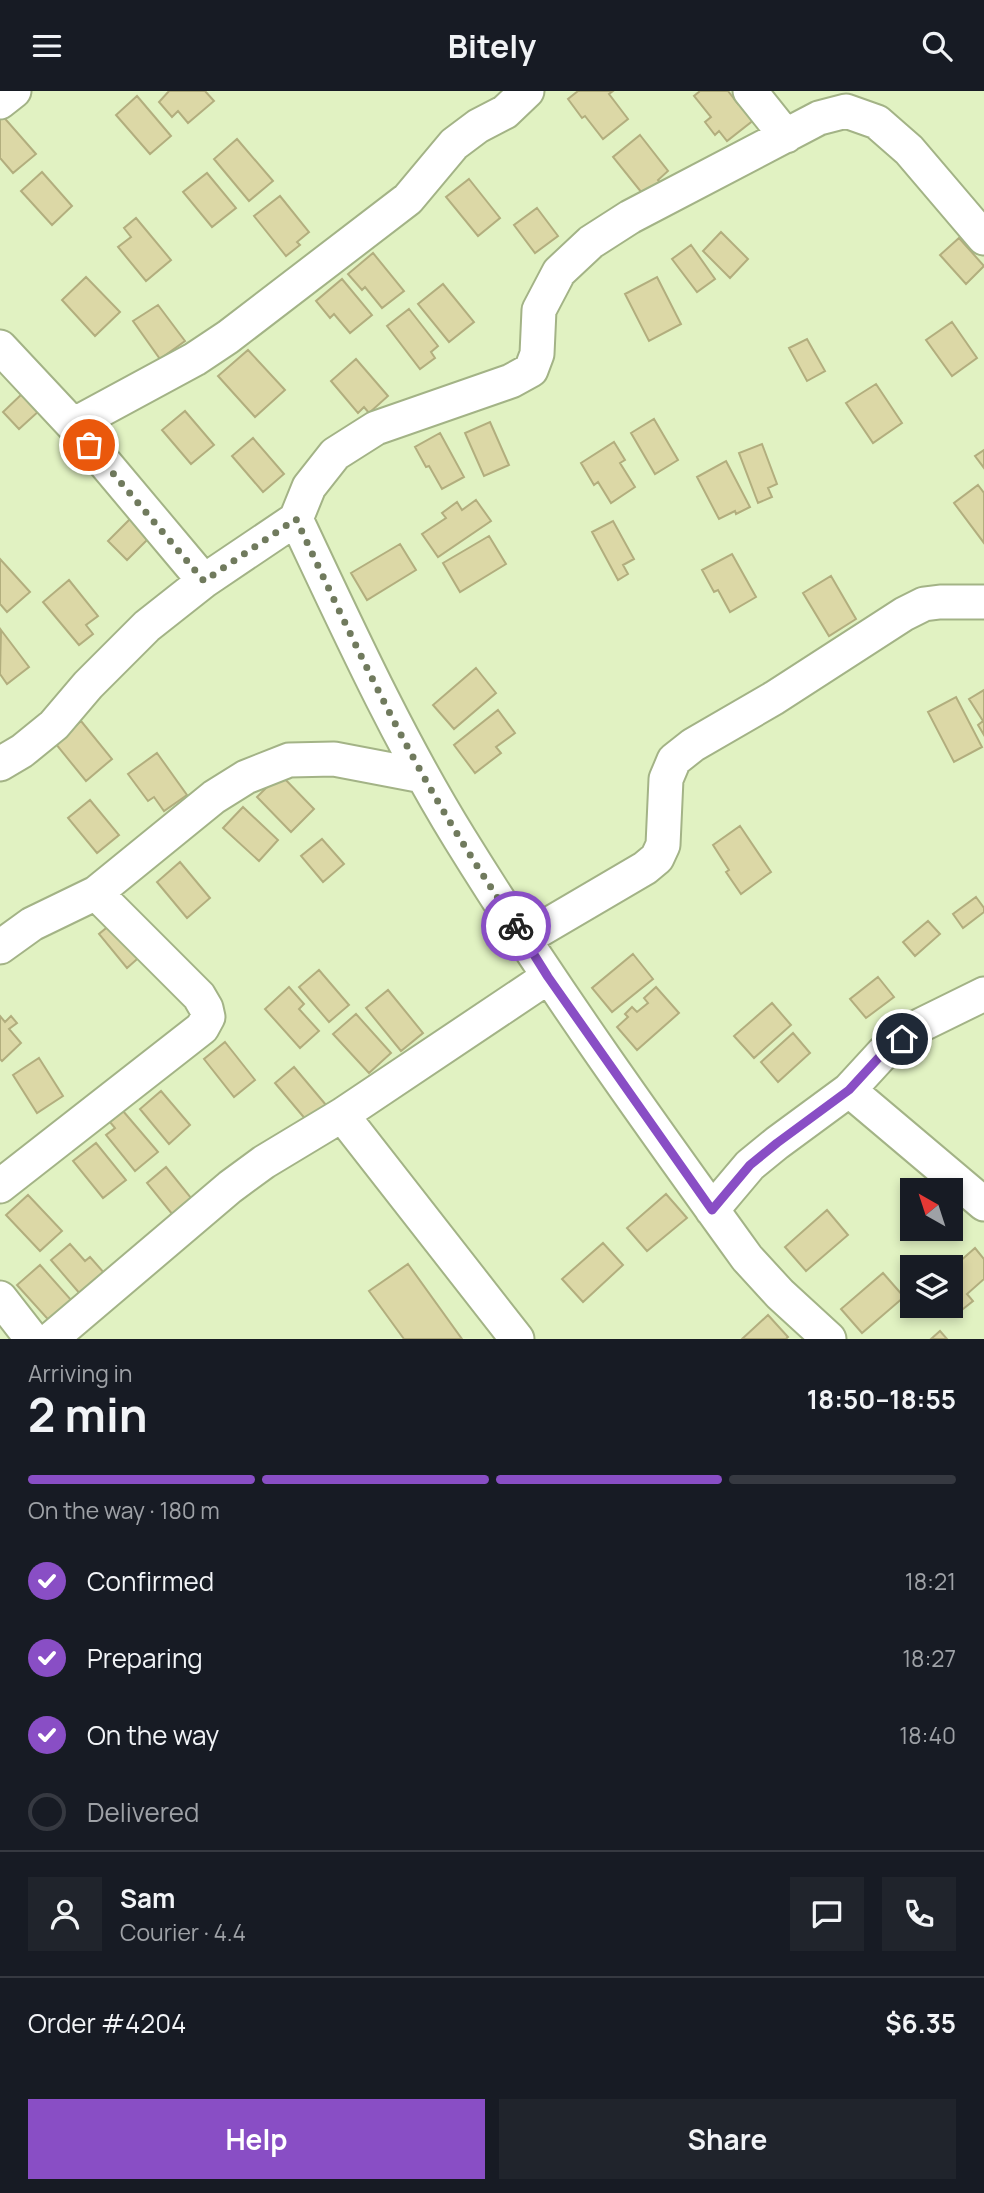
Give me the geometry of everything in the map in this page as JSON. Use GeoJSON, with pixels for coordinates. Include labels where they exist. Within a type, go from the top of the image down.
{"type":"FeatureCollection","features":[{"type":"Feature","properties":{"kind":"street"},"geometry":{"type":"LineString","coordinates":[[0,102],[14,91]]}},
{"type":"Feature","properties":{"kind":"street"},"geometry":{"type":"LineString","coordinates":[[73,425],[195,359],[228,337],[408,199],[454,144],[478,126],[505,112],[527,91]]}},
{"type":"Feature","properties":{"kind":"street"},"geometry":{"type":"LineString","coordinates":[[750,91],[786,136]]}},
{"type":"Feature","properties":{"kind":"street"},"geometry":{"type":"LineString","coordinates":[[0,764],[22,751],[54,725],[88,685],[147,626],[204,581],[296,519],[309,487],[335,454],[376,428],[511,381],[531,370],[537,354],[539,310],[559,272],[591,242],[630,217],[819,118],[846,111],[877,122],[909,150],[984,239]]}},
{"type":"Feature","properties":{"kind":"street"},"geometry":{"type":"LineString","coordinates":[[0,347],[73,425],[204,581]]}},
{"type":"Feature","properties":{"kind":"street"},"geometry":{"type":"LineString","coordinates":[[296,519],[366,669],[423,776],[459,838],[548,977],[747,1258],[779,1294],[829,1339]]}},
{"type":"Feature","properties":{"kind":"street"},"geometry":{"type":"LineString","coordinates":[[524,939],[645,868],[657,858],[663,845],[666,779],[674,760],[693,744],[774,698],[904,614],[924,604],[984,602]]}},
{"type":"Feature","properties":{"kind":"street"},"geometry":{"type":"LineString","coordinates":[[0,947],[32,924],[96,893],[214,797],[246,777],[289,760],[334,759],[423,776]]}},
{"type":"Feature","properties":{"kind":"street"},"geometry":{"type":"LineString","coordinates":[[0,1186],[201,1028],[208,1017],[206,1007],[199,996],[96,893]]}},
{"type":"Feature","properties":{"kind":"street"},"geometry":{"type":"LineString","coordinates":[[51,1339],[230,1187],[264,1162],[342,1115],[548,977]]}},
{"type":"Feature","properties":{"kind":"street"},"geometry":{"type":"LineString","coordinates":[[712,1210],[750,1165],[849,1090],[883,1053],[921,1025],[984,994]]}},
{"type":"Feature","properties":{"kind":"street"},"geometry":{"type":"LineString","coordinates":[[849,1090],[984,1204]]}},
{"type":"Feature","properties":{"kind":"street"},"geometry":{"type":"LineString","coordinates":[[342,1115],[517,1339]]}},
{"type":"Feature","properties":{"kind":"street"},"geometry":{"type":"LineString","coordinates":[[0,1298],[32,1339]]}},
{"type":"Feature","properties":{"kind":"building"},"geometry":{"type":"Polygon","coordinates":[[[169,91],[205,91],[214,101],[188,123],[178,111],[172,117],[159,102],[169,91]]]}},
{"type":"Feature","properties":{"kind":"building"},"geometry":{"type":"Polygon","coordinates":[[[578,91],[613,91],[609,94],[628,119],[603,139],[568,99],[578,91]]]}},
{"type":"Feature","properties":{"kind":"building"},"geometry":{"type":"Polygon","coordinates":[[[700,91],[728,91],[755,119],[727,141],[719,131],[715,135],[705,122],[711,117],[694,96],[700,91]]]}},
{"type":"Feature","properties":{"kind":"building"},"geometry":{"type":"Polygon","coordinates":[[[137,96],[171,136],[150,154],[116,115],[137,96]]]}},
{"type":"Feature","properties":{"kind":"building"},"geometry":{"type":"Polygon","coordinates":[[[0,113],[36,154],[13,173],[0,158],[0,113]]]}},
{"type":"Feature","properties":{"kind":"building"},"geometry":{"type":"Polygon","coordinates":[[[640,135],[668,171],[658,180],[662,185],[646,198],[613,157],[640,135]]]}},
{"type":"Feature","properties":{"kind":"building"},"geometry":{"type":"Polygon","coordinates":[[[237,139],[273,181],[249,201],[214,159],[237,139]]]}},
{"type":"Feature","properties":{"kind":"building"},"geometry":{"type":"Polygon","coordinates":[[[42,172],[72,206],[52,225],[21,191],[42,172]]]}},
{"type":"Feature","properties":{"kind":"building"},"geometry":{"type":"Polygon","coordinates":[[[207,173],[236,208],[212,227],[183,192],[207,173]]]}},
{"type":"Feature","properties":{"kind":"building"},"geometry":{"type":"Polygon","coordinates":[[[469,179],[500,218],[478,236],[446,197],[469,179]]]}},
{"type":"Feature","properties":{"kind":"building"},"geometry":{"type":"Polygon","coordinates":[[[280,196],[309,232],[297,242],[300,245],[286,256],[254,216],[280,196]]]}},
{"type":"Feature","properties":{"kind":"building"},"geometry":{"type":"Polygon","coordinates":[[[537,208],[558,236],[535,253],[514,225],[537,208]]]}},
{"type":"Feature","properties":{"kind":"building"},"geometry":{"type":"Polygon","coordinates":[[[136,218],[171,260],[146,281],[118,247],[131,237],[124,228],[136,218]]]}},
{"type":"Feature","properties":{"kind":"building"},"geometry":{"type":"Polygon","coordinates":[[[721,232],[748,259],[730,278],[703,251],[721,232]]]}},
{"type":"Feature","properties":{"kind":"building"},"geometry":{"type":"Polygon","coordinates":[[[959,238],[984,266],[966,284],[940,255],[959,238]]]}},
{"type":"Feature","properties":{"kind":"building"},"geometry":{"type":"Polygon","coordinates":[[[691,245],[715,279],[697,292],[672,259],[691,245]]]}},
{"type":"Feature","properties":{"kind":"building"},"geometry":{"type":"Polygon","coordinates":[[[373,253],[404,291],[382,308],[365,287],[362,290],[348,274],[373,253]]]}},
{"type":"Feature","properties":{"kind":"building"},"geometry":{"type":"Polygon","coordinates":[[[86,277],[120,312],[95,336],[62,300],[86,277]]]}},
{"type":"Feature","properties":{"kind":"building"},"geometry":{"type":"Polygon","coordinates":[[[657,277],[681,324],[649,341],[625,294],[657,277]]]}},
{"type":"Feature","properties":{"kind":"building"},"geometry":{"type":"Polygon","coordinates":[[[342,279],[372,315],[350,333],[334,314],[330,318],[316,301],[342,279]]]}},
{"type":"Feature","properties":{"kind":"building"},"geometry":{"type":"Polygon","coordinates":[[[443,284],[474,322],[449,342],[418,304],[443,284]]]}},
{"type":"Feature","properties":{"kind":"building"},"geometry":{"type":"Polygon","coordinates":[[[158,305],[185,341],[160,359],[133,321],[158,305]]]}},
{"type":"Feature","properties":{"kind":"building"},"geometry":{"type":"Polygon","coordinates":[[[409,309],[438,346],[431,352],[435,358],[420,369],[387,326],[409,309]]]}},
{"type":"Feature","properties":{"kind":"building"},"geometry":{"type":"Polygon","coordinates":[[[952,322],[977,358],[952,376],[926,340],[952,322]]]}},
{"type":"Feature","properties":{"kind":"building"},"geometry":{"type":"Polygon","coordinates":[[[807,339],[825,371],[807,381],[789,348],[807,339]]]}},
{"type":"Feature","properties":{"kind":"building"},"geometry":{"type":"Polygon","coordinates":[[[248,350],[285,390],[255,417],[218,376],[248,350]]]}},
{"type":"Feature","properties":{"kind":"building"},"geometry":{"type":"Polygon","coordinates":[[[356,359],[388,396],[369,413],[364,407],[358,413],[331,381],[356,359]]]}},
{"type":"Feature","properties":{"kind":"building"},"geometry":{"type":"Polygon","coordinates":[[[876,384],[902,423],[873,443],[846,403],[876,384]]]}},
{"type":"Feature","properties":{"kind":"building"},"geometry":{"type":"Polygon","coordinates":[[[24,392],[40,410],[19,429],[3,412],[24,392]]]}},
{"type":"Feature","properties":{"kind":"building"},"geometry":{"type":"Polygon","coordinates":[[[185,411],[214,445],[191,464],[162,430],[185,411]]]}},
{"type":"Feature","properties":{"kind":"building"},"geometry":{"type":"Polygon","coordinates":[[[654,419],[678,460],[655,474],[631,433],[654,419]]]}},
{"type":"Feature","properties":{"kind":"building"},"geometry":{"type":"Polygon","coordinates":[[[490,422],[509,465],[484,476],[465,433],[490,422]]]}},
{"type":"Feature","properties":{"kind":"building"},"geometry":{"type":"Polygon","coordinates":[[[440,433],[464,477],[442,489],[415,447],[440,433]]]}},
{"type":"Feature","properties":{"kind":"building"},"geometry":{"type":"Polygon","coordinates":[[[253,438],[284,474],[263,492],[232,456],[253,438]]]}},
{"type":"Feature","properties":{"kind":"building"},"geometry":{"type":"Polygon","coordinates":[[[614,442],[625,460],[620,463],[635,487],[611,503],[598,482],[594,485],[581,463],[614,442]]]}},
{"type":"Feature","properties":{"kind":"building"},"geometry":{"type":"Polygon","coordinates":[[[762,444],[777,484],[768,488],[772,497],[758,503],[739,453],[762,444]]]}},
{"type":"Feature","properties":{"kind":"building"},"geometry":{"type":"Polygon","coordinates":[[[984,450],[984,468],[975,456],[984,450]]]}},
{"type":"Feature","properties":{"kind":"building"},"geometry":{"type":"Polygon","coordinates":[[[726,461],[750,507],[719,519],[697,477],[726,461]]]}},
{"type":"Feature","properties":{"kind":"building"},"geometry":{"type":"Polygon","coordinates":[[[978,485],[984,493],[984,543],[954,503],[978,485]]]}},
{"type":"Feature","properties":{"kind":"building"},"geometry":{"type":"Polygon","coordinates":[[[476,500],[491,521],[438,557],[422,534],[446,518],[442,513],[457,502],[462,510],[476,500]]]}},
{"type":"Feature","properties":{"kind":"building"},"geometry":{"type":"Polygon","coordinates":[[[135,514],[154,533],[127,560],[108,541],[135,514]]]}},
{"type":"Feature","properties":{"kind":"building"},"geometry":{"type":"Polygon","coordinates":[[[613,521],[634,559],[623,565],[628,574],[618,580],[592,532],[613,521]]]}},
{"type":"Feature","properties":{"kind":"building"},"geometry":{"type":"Polygon","coordinates":[[[489,536],[506,564],[460,592],[443,563],[489,536]]]}},
{"type":"Feature","properties":{"kind":"building"},"geometry":{"type":"Polygon","coordinates":[[[400,544],[416,570],[367,600],[351,573],[400,544]]]}},
{"type":"Feature","properties":{"kind":"building"},"geometry":{"type":"Polygon","coordinates":[[[732,554],[756,597],[730,612],[718,590],[714,592],[702,570],[732,554]]]}},
{"type":"Feature","properties":{"kind":"building"},"geometry":{"type":"Polygon","coordinates":[[[0,559],[30,592],[7,612],[0,604],[0,559]]]}},
{"type":"Feature","properties":{"kind":"building"},"geometry":{"type":"Polygon","coordinates":[[[831,576],[856,619],[829,636],[803,593],[831,576]]]}},
{"type":"Feature","properties":{"kind":"building"},"geometry":{"type":"Polygon","coordinates":[[[69,580],[98,616],[86,625],[93,634],[79,645],[43,602],[69,580]]]}},
{"type":"Feature","properties":{"kind":"building"},"geometry":{"type":"Polygon","coordinates":[[[1,630],[29,667],[7,684],[0,674],[1,630]]]}},
{"type":"Feature","properties":{"kind":"building"},"geometry":{"type":"Polygon","coordinates":[[[476,668],[496,693],[454,729],[433,705],[476,668]]]}},
{"type":"Feature","properties":{"kind":"building"},"geometry":{"type":"Polygon","coordinates":[[[984,690],[984,735],[978,725],[983,721],[969,699],[984,690]]]}},
{"type":"Feature","properties":{"kind":"building"},"geometry":{"type":"Polygon","coordinates":[[[956,697],[982,747],[954,762],[928,712],[956,697]]]}},
{"type":"Feature","properties":{"kind":"building"},"geometry":{"type":"Polygon","coordinates":[[[498,710],[515,733],[496,747],[501,753],[475,773],[454,745],[498,710]]]}},
{"type":"Feature","properties":{"kind":"building"},"geometry":{"type":"Polygon","coordinates":[[[81,721],[112,759],[86,781],[55,743],[81,721]]]}},
{"type":"Feature","properties":{"kind":"building"},"geometry":{"type":"Polygon","coordinates":[[[157,753],[187,795],[164,811],[154,797],[148,801],[128,774],[157,753]]]}},
{"type":"Feature","properties":{"kind":"building"},"geometry":{"type":"Polygon","coordinates":[[[280,774],[314,809],[291,832],[257,797],[280,774]]]}},
{"type":"Feature","properties":{"kind":"building"},"geometry":{"type":"Polygon","coordinates":[[[90,800],[119,835],[97,853],[68,818],[90,800]]]}},
{"type":"Feature","properties":{"kind":"building"},"geometry":{"type":"Polygon","coordinates":[[[243,807],[278,840],[259,861],[223,828],[243,807]]]}},
{"type":"Feature","properties":{"kind":"building"},"geometry":{"type":"Polygon","coordinates":[[[740,826],[771,872],[741,894],[726,872],[729,870],[713,845],[740,826]]]}},
{"type":"Feature","properties":{"kind":"building"},"geometry":{"type":"Polygon","coordinates":[[[322,839],[344,864],[323,882],[301,856],[322,839]]]}},
{"type":"Feature","properties":{"kind":"building"},"geometry":{"type":"Polygon","coordinates":[[[180,862],[210,898],[187,918],[157,882],[180,862]]]}},
{"type":"Feature","properties":{"kind":"building"},"geometry":{"type":"Polygon","coordinates":[[[976,897],[984,912],[963,928],[953,914],[976,897]]]}},
{"type":"Feature","properties":{"kind":"building"},"geometry":{"type":"Polygon","coordinates":[[[116,920],[144,953],[127,968],[99,934],[116,920]]]}},
{"type":"Feature","properties":{"kind":"building"},"geometry":{"type":"Polygon","coordinates":[[[928,921],[940,934],[915,956],[903,942],[928,921]]]}},
{"type":"Feature","properties":{"kind":"building"},"geometry":{"type":"Polygon","coordinates":[[[633,954],[653,979],[612,1012],[592,988],[633,954]]]}},
{"type":"Feature","properties":{"kind":"building"},"geometry":{"type":"Polygon","coordinates":[[[319,970],[349,1005],[329,1022],[299,987],[319,970]]]}},
{"type":"Feature","properties":{"kind":"building"},"geometry":{"type":"Polygon","coordinates":[[[878,977],[894,997],[866,1018],[850,999],[878,977]]]}},
{"type":"Feature","properties":{"kind":"building"},"geometry":{"type":"Polygon","coordinates":[[[289,987],[304,1004],[299,1009],[319,1031],[300,1048],[265,1009],[289,987]]]}},
{"type":"Feature","properties":{"kind":"building"},"geometry":{"type":"Polygon","coordinates":[[[656,987],[679,1013],[637,1050],[617,1027],[628,1017],[625,1014],[632,1007],[637,1012],[648,1003],[644,998],[656,987]]]}},
{"type":"Feature","properties":{"kind":"building"},"geometry":{"type":"Polygon","coordinates":[[[388,990],[423,1033],[401,1051],[366,1008],[388,990]]]}},
{"type":"Feature","properties":{"kind":"building"},"geometry":{"type":"Polygon","coordinates":[[[772,1003],[791,1025],[754,1058],[734,1036],[772,1003]]]}},
{"type":"Feature","properties":{"kind":"building"},"geometry":{"type":"Polygon","coordinates":[[[356,1014],[391,1053],[369,1073],[333,1034],[356,1014]]]}},
{"type":"Feature","properties":{"kind":"building"},"geometry":{"type":"Polygon","coordinates":[[[0,1016],[5,1022],[11,1016],[17,1023],[9,1029],[21,1043],[2,1061],[0,1059],[0,1016]]]}},
{"type":"Feature","properties":{"kind":"building"},"geometry":{"type":"Polygon","coordinates":[[[793,1033],[810,1053],[778,1082],[761,1062],[793,1033]]]}},
{"type":"Feature","properties":{"kind":"building"},"geometry":{"type":"Polygon","coordinates":[[[225,1042],[255,1080],[234,1097],[204,1059],[225,1042]]]}},
{"type":"Feature","properties":{"kind":"building"},"geometry":{"type":"Polygon","coordinates":[[[39,1058],[63,1096],[37,1113],[13,1075],[39,1058]]]}},
{"type":"Feature","properties":{"kind":"building"},"geometry":{"type":"Polygon","coordinates":[[[294,1067],[326,1105],[307,1121],[275,1083],[294,1067]]]}},
{"type":"Feature","properties":{"kind":"building"},"geometry":{"type":"Polygon","coordinates":[[[161,1091],[190,1125],[169,1144],[140,1109],[161,1091]]]}},
{"type":"Feature","properties":{"kind":"building"},"geometry":{"type":"Polygon","coordinates":[[[123,1111],[158,1152],[135,1171],[106,1135],[115,1128],[110,1122],[123,1111]]]}},
{"type":"Feature","properties":{"kind":"building"},"geometry":{"type":"Polygon","coordinates":[[[96,1143],[126,1180],[103,1198],[73,1161],[96,1143]]]}},
{"type":"Feature","properties":{"kind":"building"},"geometry":{"type":"Polygon","coordinates":[[[166,1167],[196,1204],[177,1220],[147,1183],[166,1167]]]}},
{"type":"Feature","properties":{"kind":"building"},"geometry":{"type":"Polygon","coordinates":[[[666,1194],[687,1218],[647,1251],[627,1228],[666,1194]]]}},
{"type":"Feature","properties":{"kind":"building"},"geometry":{"type":"Polygon","coordinates":[[[28,1195],[62,1231],[40,1251],[6,1215],[28,1195]]]}},
{"type":"Feature","properties":{"kind":"building"},"geometry":{"type":"Polygon","coordinates":[[[827,1210],[848,1235],[806,1271],[785,1247],[827,1210]]]}},
{"type":"Feature","properties":{"kind":"building"},"geometry":{"type":"Polygon","coordinates":[[[603,1243],[623,1265],[583,1302],[562,1279],[603,1243]]]}},
{"type":"Feature","properties":{"kind":"building"},"geometry":{"type":"Polygon","coordinates":[[[70,1244],[85,1261],[90,1257],[105,1274],[81,1295],[51,1260],[70,1244]]]}},
{"type":"Feature","properties":{"kind":"building"},"geometry":{"type":"Polygon","coordinates":[[[975,1248],[984,1259],[984,1279],[967,1294],[973,1301],[963,1309],[963,1259],[975,1248]]]}},
{"type":"Feature","properties":{"kind":"building"},"geometry":{"type":"Polygon","coordinates":[[[408,1264],[462,1339],[404,1339],[369,1291],[408,1264]]]}},
{"type":"Feature","properties":{"kind":"building"},"geometry":{"type":"Polygon","coordinates":[[[40,1265],[72,1301],[54,1326],[17,1285],[40,1265]]]}},
{"type":"Feature","properties":{"kind":"building"},"geometry":{"type":"Polygon","coordinates":[[[883,1273],[900,1292],[900,1300],[862,1333],[841,1309],[883,1273]]]}},
{"type":"Feature","properties":{"kind":"building"},"geometry":{"type":"Polygon","coordinates":[[[768,1315],[788,1337],[786,1339],[742,1339],[768,1315]]]}},
{"type":"Feature","properties":{"kind":"building"},"geometry":{"type":"Polygon","coordinates":[[[940,1331],[947,1339],[931,1339],[940,1331]]]}},
{"type":"Feature","properties":{"kind":"way so far"},"geometry":{"type":"LineString","coordinates":[[89,445],[204,581],[296,519],[366,669],[423,776],[516,926]]}},
{"type":"Feature","properties":{"kind":"route"},"geometry":{"type":"LineString","coordinates":[[516,926],[548,977],[712,1210],[750,1165],[849,1090],[883,1053],[902,1039]]}}]}
